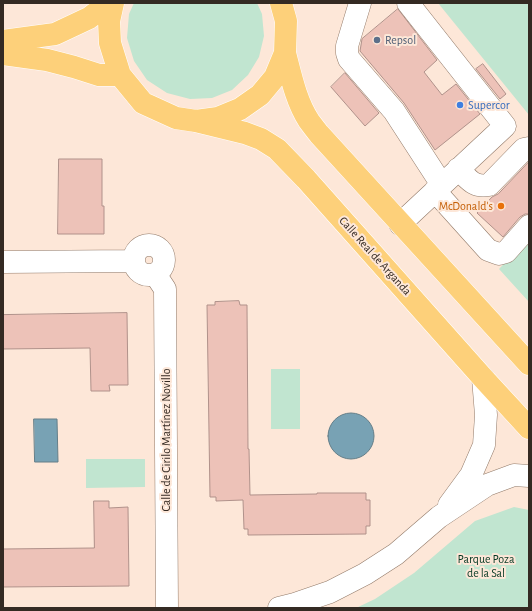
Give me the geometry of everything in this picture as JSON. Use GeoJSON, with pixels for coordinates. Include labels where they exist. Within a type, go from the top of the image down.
{"type":"FeatureCollection","features":[{"type":"Feature","properties":{"kind":"main road"},"geometry":{"type":"LineString","coordinates":[[3,41],[55,34],[89,18],[109,3]]}},
{"type":"Feature","properties":{"kind":"main road"},"geometry":{"type":"LineString","coordinates":[[113,3],[109,21],[110,44],[120,75],[143,103],[176,118],[196,121],[218,118],[240,109],[260,95],[275,77],[285,53]]}},
{"type":"Feature","properties":{"kind":"main road"},"geometry":{"type":"LineString","coordinates":[[281,3],[286,22],[285,53],[294,87],[301,105],[318,134],[529,364]]}},
{"type":"Feature","properties":{"kind":"main road"},"geometry":{"type":"LineString","coordinates":[[3,54],[47,60],[74,66],[100,75],[120,75]]}},
{"type":"Feature","properties":{"kind":"main road","name":"Calle Real de Arganda"},"geometry":{"type":"LineString","coordinates":[[196,121],[245,133],[261,139],[276,149],[300,172],[529,428]]}},
{"type":"Feature","properties":{"kind":"street"},"geometry":{"type":"LineString","coordinates":[[360,3],[347,46],[349,59],[394,112],[438,188],[488,250],[499,254],[506,252],[529,226]]}},
{"type":"Feature","properties":{"kind":"street"},"geometry":{"type":"LineString","coordinates":[[400,224],[505,126],[408,3]]}},
{"type":"Feature","properties":{"kind":"street"},"geometry":{"type":"LineString","coordinates":[[458,169],[472,183],[481,186],[489,184],[524,149],[529,148]]}},
{"type":"Feature","properties":{"kind":"street","name":"Calle de Cirilo Martínez Novillo"},"geometry":{"type":"LineString","coordinates":[[3,262],[134,261],[137,251],[145,245],[155,246],[163,253],[163,268],[160,272],[155,274],[165,289],[167,608]]}},
{"type":"Feature","properties":{"kind":"street"},"geometry":{"type":"LineString","coordinates":[[439,517],[471,475],[484,445],[486,415],[483,378]]}},
{"type":"Feature","properties":{"kind":"street"},"geometry":{"type":"LineString","coordinates":[[279,608],[296,604],[330,592],[365,574],[396,554],[439,517],[487,486],[514,475],[529,476]]}},
{"type":"Feature","properties":{"kind":"green space"},"geometry":{"type":"Polygon","coordinates":[[[134,3],[257,3],[262,14],[264,36],[259,57],[248,75],[232,90],[212,98],[190,99],[167,93],[147,80],[134,61],[127,38],[129,14],[134,3]]]}},
{"type":"Feature","properties":{"kind":"green space"},"geometry":{"type":"Polygon","coordinates":[[[438,3],[529,3],[529,115],[438,3]]]}},
{"type":"Feature","properties":{"kind":"green space"},"geometry":{"type":"Polygon","coordinates":[[[529,237],[529,302],[499,269],[529,237]]]}},
{"type":"Feature","properties":{"kind":"green space"},"geometry":{"type":"Polygon","coordinates":[[[271,369],[300,369],[300,429],[271,429],[271,369]]]}},
{"type":"Feature","properties":{"kind":"green space"},"geometry":{"type":"Polygon","coordinates":[[[86,459],[145,459],[145,487],[86,488],[86,459]]]}},
{"type":"Feature","properties":{"kind":"green space","name":"Parque Poza de la Sal"},"geometry":{"type":"Polygon","coordinates":[[[514,507],[529,510],[529,608],[356,608],[375,599],[414,573],[475,521],[514,507]]]}},
{"type":"Feature","properties":{"kind":"water"},"geometry":{"type":"Polygon","coordinates":[[[351,413],[364,417],[370,423],[374,436],[370,449],[364,455],[351,459],[338,455],[332,449],[328,436],[332,423],[338,417],[351,413]]]}},
{"type":"Feature","properties":{"kind":"water"},"geometry":{"type":"Polygon","coordinates":[[[34,419],[57,419],[58,462],[35,462],[34,419]]]}},
{"type":"Feature","properties":{"kind":"building"},"geometry":{"type":"Polygon","coordinates":[[[398,9],[437,60],[424,72],[442,95],[456,84],[480,114],[435,150],[404,103],[360,51],[362,39],[398,9]]]}},
{"type":"Feature","properties":{"kind":"building"},"geometry":{"type":"Polygon","coordinates":[[[483,64],[506,94],[500,99],[476,69],[483,64]]]}},
{"type":"Feature","properties":{"kind":"building"},"geometry":{"type":"Polygon","coordinates":[[[345,73],[379,113],[365,126],[331,87],[345,73]]]}},
{"type":"Feature","properties":{"kind":"building"},"geometry":{"type":"Polygon","coordinates":[[[59,159],[102,159],[102,206],[104,206],[104,234],[58,234],[59,159]]]}},
{"type":"Feature","properties":{"kind":"building"},"geometry":{"type":"Polygon","coordinates":[[[529,162],[529,214],[525,214],[520,217],[503,237],[477,213],[529,162]]]}},
{"type":"Feature","properties":{"kind":"building"},"geometry":{"type":"Polygon","coordinates":[[[239,301],[240,305],[247,305],[248,449],[250,495],[366,493],[366,500],[370,500],[370,526],[366,526],[366,534],[248,535],[248,529],[244,529],[243,500],[216,501],[216,497],[210,497],[207,305],[215,305],[215,302],[239,301]]]}},
{"type":"Feature","properties":{"kind":"building"},"geometry":{"type":"Polygon","coordinates":[[[127,313],[128,385],[109,385],[110,391],[91,391],[90,348],[3,349],[3,315],[127,313]]]}},
{"type":"Feature","properties":{"kind":"building"},"geometry":{"type":"Polygon","coordinates":[[[94,501],[109,501],[109,508],[128,507],[129,586],[3,587],[3,549],[94,548],[94,501]]]}},
{"type":"Feature","properties":{"kind":"place","name":"Repsol"},"geometry":{"type":"Point","coordinates":[377,40]}},
{"type":"Feature","properties":{"kind":"place","name":"Supercor"},"geometry":{"type":"Point","coordinates":[460,105]}},
{"type":"Feature","properties":{"kind":"place","name":"McDonald's"},"geometry":{"type":"Point","coordinates":[501,206]}}]}
